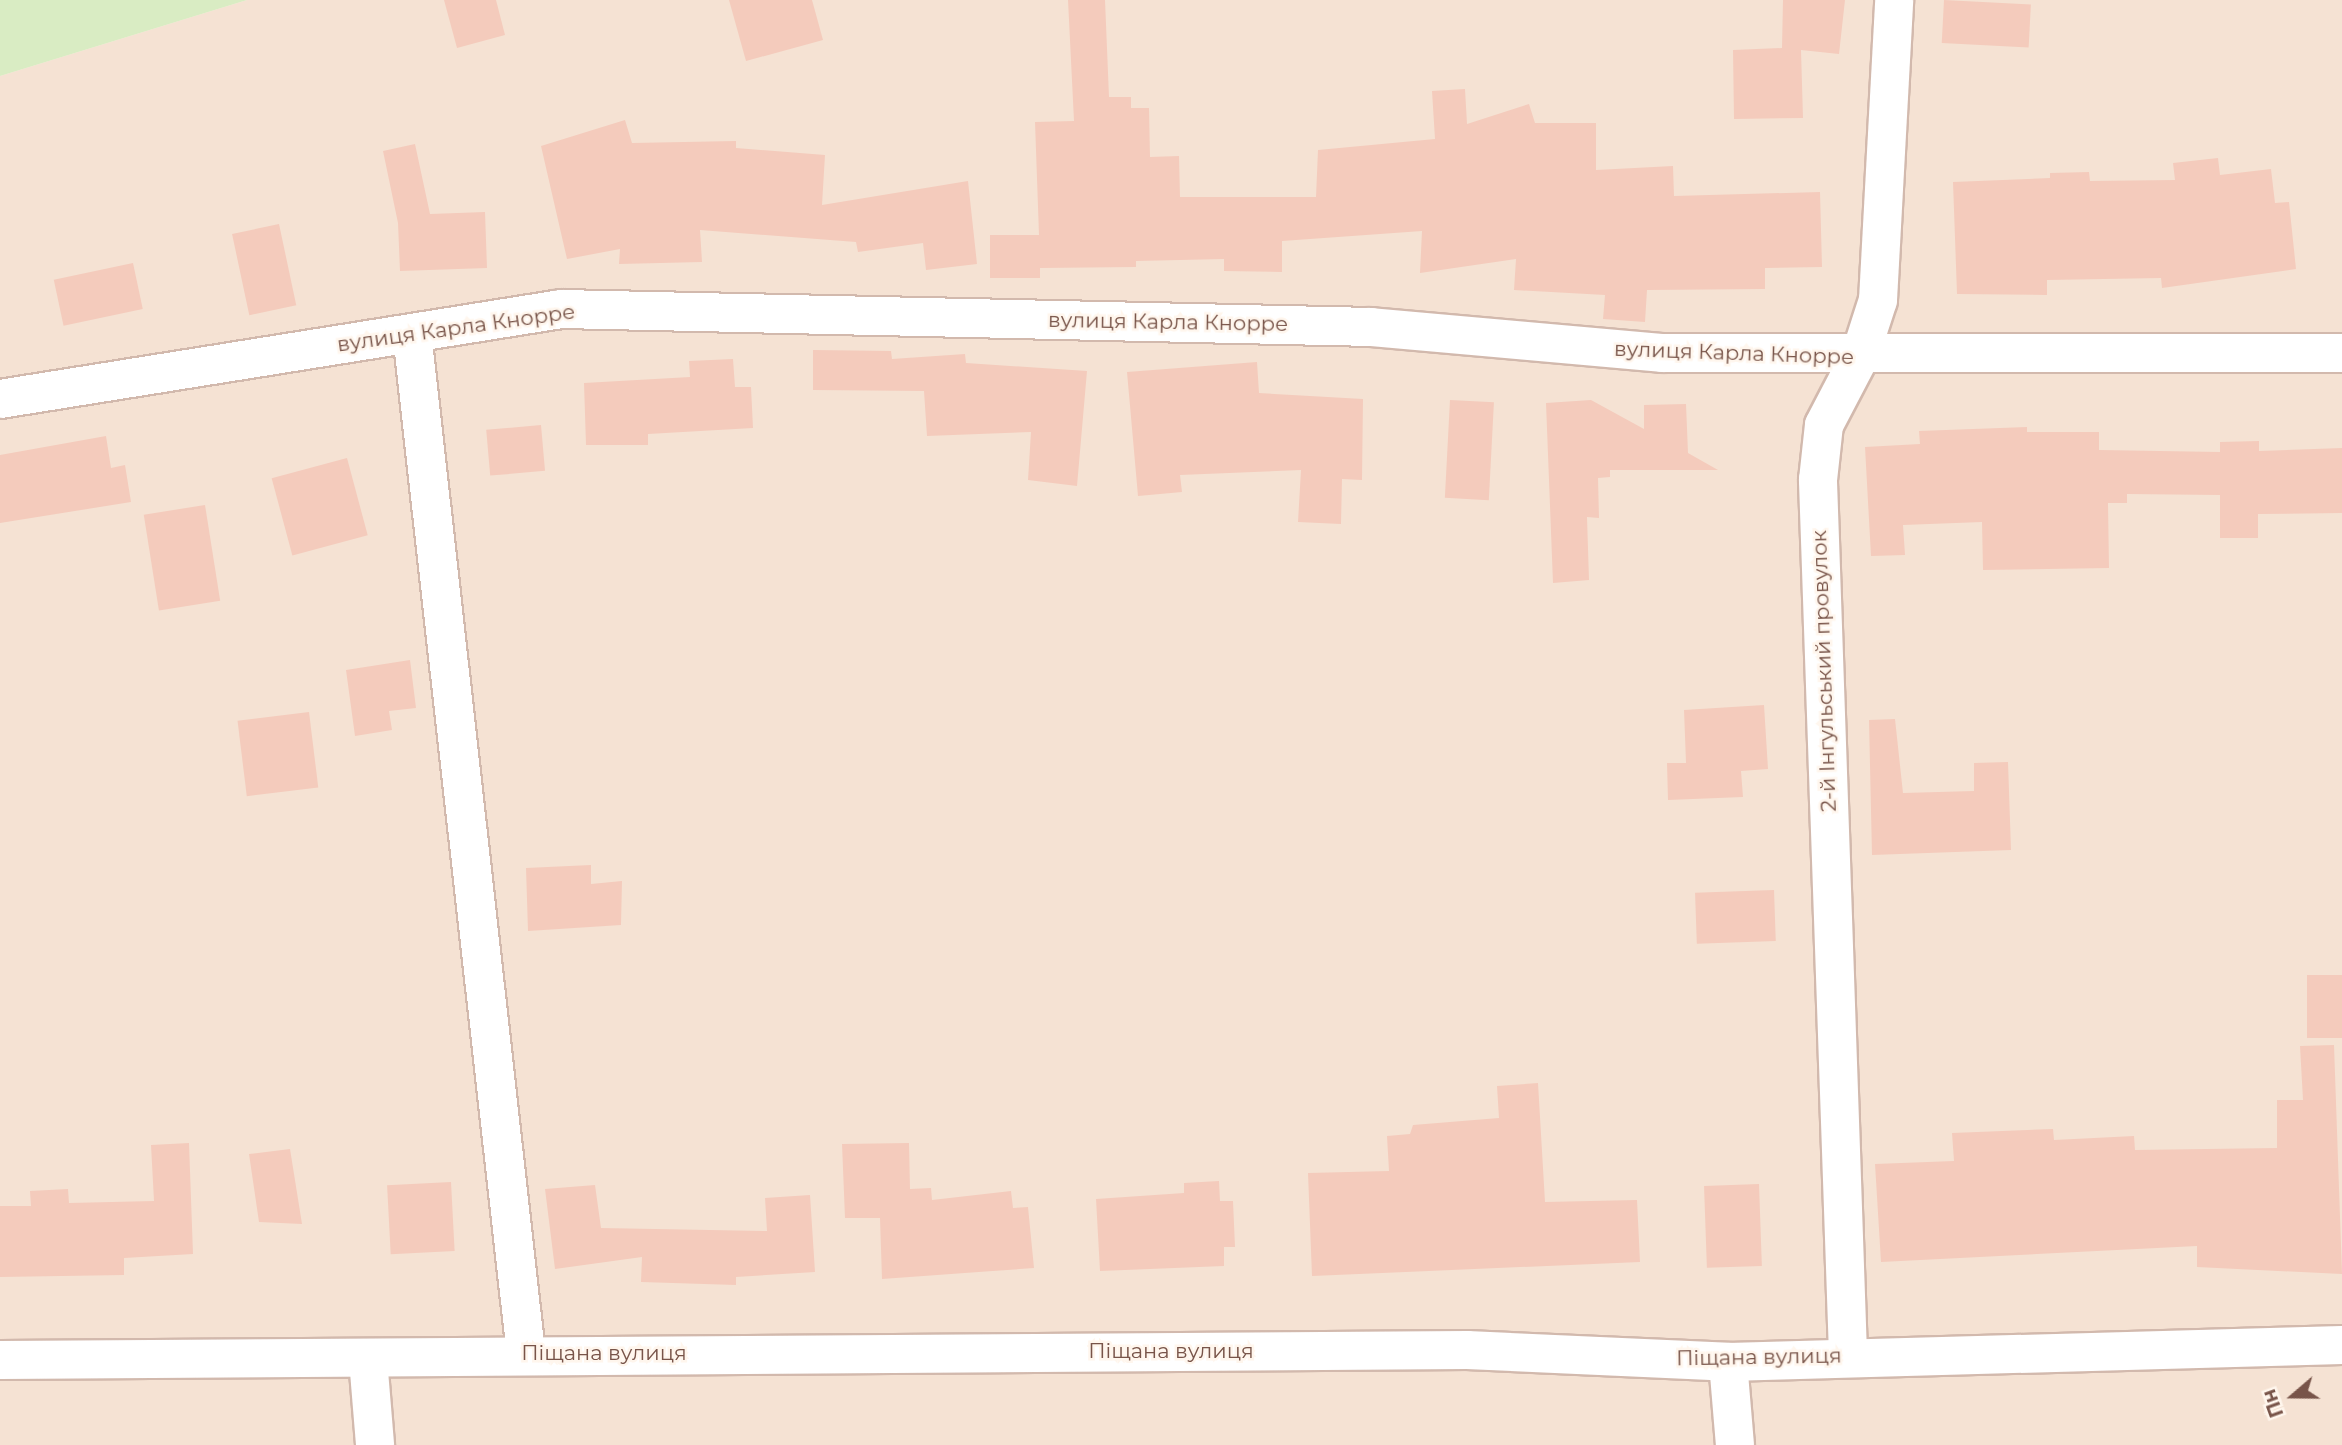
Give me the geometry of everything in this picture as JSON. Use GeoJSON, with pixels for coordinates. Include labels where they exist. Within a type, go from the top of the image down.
{"type":"FeatureCollection","features":[{"type":"Feature","properties":{"kind":"street","name":"2-й Інгульський провулок"},"geometry":{"type":"LineString","coordinates":[[1848,1354],[1818,481],[1824,425],[1860,356],[1878,300],[1894,0]]}},
{"type":"Feature","properties":{"kind":"street","name":"вулиця Карла Кнорре"},"geometry":{"type":"LineString","coordinates":[[0,399],[561,309],[1371,327],[1662,353],[1860,356],[2342,353]]}},
{"type":"Feature","properties":{"kind":"street"},"geometry":{"type":"LineString","coordinates":[[412,334],[526,1353]]}},
{"type":"Feature","properties":{"kind":"street","name":"Піщана вулиця"},"geometry":{"type":"LineString","coordinates":[[0,1360],[368,1359],[526,1353],[1467,1349],[1728,1362],[1848,1354],[2038,1357],[2342,1345]]}},
{"type":"Feature","properties":{"kind":"street"},"geometry":{"type":"LineString","coordinates":[[368,1359],[375,1445]]}},
{"type":"Feature","properties":{"kind":"street"},"geometry":{"type":"LineString","coordinates":[[1728,1362],[1735,1445]]}},
{"type":"Feature","properties":{"kind":"shaded area"},"geometry":{"type":"Polygon","coordinates":[[[247,0],[2342,0],[2342,1445],[0,1445],[0,76],[247,0]]]}},
{"type":"Feature","properties":{"kind":"green space"},"geometry":{"type":"Polygon","coordinates":[[[0,0],[247,0],[0,76],[0,0]]]}},
{"type":"Feature","properties":{"kind":"building"},"geometry":{"type":"Polygon","coordinates":[[[444,0],[496,0],[505,35],[457,48],[444,0]]]}},
{"type":"Feature","properties":{"kind":"building"},"geometry":{"type":"Polygon","coordinates":[[[729,0],[812,0],[823,40],[746,61],[729,0]]]}},
{"type":"Feature","properties":{"kind":"building"},"geometry":{"type":"Polygon","coordinates":[[[1068,0],[1105,0],[1109,97],[1131,97],[1131,108],[1149,108],[1150,157],[1179,156],[1180,197],[1316,197],[1318,150],[1435,139],[1432,91],[1465,89],[1467,124],[1529,104],[1535,123],[1596,123],[1596,170],[1673,166],[1674,196],[1820,192],[1822,267],[1765,268],[1765,289],[1647,290],[1645,322],[1603,319],[1605,295],[1514,290],[1516,259],[1420,273],[1422,231],[1282,241],[1282,272],[1224,271],[1224,259],[1136,261],[1136,267],[1040,268],[1040,278],[990,278],[990,235],[1039,235],[1035,122],[1074,121],[1068,0]]]}},
{"type":"Feature","properties":{"kind":"building"},"geometry":{"type":"Polygon","coordinates":[[[1783,0],[1845,0],[1839,54],[1801,50],[1803,118],[1734,119],[1733,50],[1782,48],[1783,0]]]}},
{"type":"Feature","properties":{"kind":"building"},"geometry":{"type":"Polygon","coordinates":[[[1944,0],[2031,5],[2029,47],[1942,43],[1944,0]]]}},
{"type":"Feature","properties":{"kind":"building"},"geometry":{"type":"Polygon","coordinates":[[[625,120],[632,143],[736,141],[736,148],[825,155],[822,205],[968,181],[977,264],[926,270],[923,243],[858,252],[856,242],[700,230],[702,262],[619,264],[620,249],[567,259],[541,146],[625,120]]]}},
{"type":"Feature","properties":{"kind":"building"},"geometry":{"type":"Polygon","coordinates":[[[415,144],[430,214],[485,212],[487,268],[400,271],[398,223],[383,151],[415,144]]]}},
{"type":"Feature","properties":{"kind":"building"},"geometry":{"type":"Polygon","coordinates":[[[2218,158],[2220,175],[2271,169],[2275,203],[2289,202],[2296,269],[2162,288],[2161,278],[2047,280],[2047,295],[1957,294],[1953,182],[2050,178],[2050,173],[2089,172],[2090,181],[2175,180],[2173,163],[2218,158]]]}},
{"type":"Feature","properties":{"kind":"building"},"geometry":{"type":"Polygon","coordinates":[[[279,224],[296,305],[249,315],[232,234],[279,224]]]}},
{"type":"Feature","properties":{"kind":"building"},"geometry":{"type":"Polygon","coordinates":[[[133,263],[143,309],[64,326],[54,280],[133,263]]]}},
{"type":"Feature","properties":{"kind":"building"},"geometry":{"type":"Polygon","coordinates":[[[813,350],[891,351],[892,359],[965,354],[966,363],[1087,371],[1077,486],[1028,480],[1031,432],[927,436],[924,391],[813,390],[813,350]]]}},
{"type":"Feature","properties":{"kind":"building"},"geometry":{"type":"Polygon","coordinates":[[[733,359],[735,387],[751,387],[753,428],[648,434],[648,445],[586,445],[584,383],[690,377],[689,361],[733,359]]]}},
{"type":"Feature","properties":{"kind":"building"},"geometry":{"type":"Polygon","coordinates":[[[1257,362],[1259,393],[1363,399],[1362,480],[1342,479],[1341,524],[1298,522],[1301,470],[1180,475],[1182,492],[1138,496],[1127,372],[1257,362]]]}},
{"type":"Feature","properties":{"kind":"building"},"geometry":{"type":"Polygon","coordinates":[[[1450,400],[1494,402],[1489,500],[1445,498],[1450,400]]]}},
{"type":"Feature","properties":{"kind":"building"},"geometry":{"type":"Polygon","coordinates":[[[1591,400],[1644,429],[1644,405],[1686,404],[1688,453],[1718,470],[1610,470],[1610,477],[1598,478],[1599,518],[1587,517],[1589,580],[1553,583],[1546,403],[1591,400]]]}},
{"type":"Feature","properties":{"kind":"building"},"geometry":{"type":"Polygon","coordinates":[[[541,425],[545,471],[490,476],[486,430],[541,425]]]}},
{"type":"Feature","properties":{"kind":"building"},"geometry":{"type":"Polygon","coordinates":[[[2027,427],[2027,432],[2099,432],[2099,450],[2220,452],[2220,442],[2259,441],[2259,451],[2342,448],[2342,513],[2258,514],[2258,538],[2220,538],[2220,495],[2127,494],[2127,503],[2108,503],[2109,568],[1983,570],[1982,522],[1903,525],[1905,555],[1871,556],[1865,447],[1920,444],[1919,431],[2027,427]]]}},
{"type":"Feature","properties":{"kind":"building"},"geometry":{"type":"Polygon","coordinates":[[[106,436],[111,468],[125,465],[131,502],[0,523],[0,455],[106,436]]]}},
{"type":"Feature","properties":{"kind":"building"},"geometry":{"type":"Polygon","coordinates":[[[347,458],[368,535],[292,555],[272,478],[347,458]]]}},
{"type":"Feature","properties":{"kind":"building"},"geometry":{"type":"Polygon","coordinates":[[[205,505],[220,601],[159,611],[144,515],[205,505]]]}},
{"type":"Feature","properties":{"kind":"building"},"geometry":{"type":"Polygon","coordinates":[[[410,660],[416,708],[389,711],[392,730],[355,736],[346,670],[410,660]]]}},
{"type":"Feature","properties":{"kind":"building"},"geometry":{"type":"Polygon","coordinates":[[[1764,705],[1768,769],[1741,771],[1743,797],[1668,800],[1667,763],[1686,763],[1684,710],[1764,705]]]}},
{"type":"Feature","properties":{"kind":"building"},"geometry":{"type":"Polygon","coordinates":[[[309,712],[318,787],[247,796],[238,721],[309,712]]]}},
{"type":"Feature","properties":{"kind":"building"},"geometry":{"type":"Polygon","coordinates":[[[1895,719],[1903,793],[1974,791],[1974,763],[2008,762],[2011,850],[1872,855],[1869,720],[1895,719]]]}},
{"type":"Feature","properties":{"kind":"building"},"geometry":{"type":"Polygon","coordinates":[[[591,865],[591,884],[622,881],[621,925],[528,931],[526,868],[591,865]]]}},
{"type":"Feature","properties":{"kind":"building"},"geometry":{"type":"Polygon","coordinates":[[[1774,890],[1776,941],[1697,944],[1695,893],[1774,890]]]}},
{"type":"Feature","properties":{"kind":"building"},"geometry":{"type":"Polygon","coordinates":[[[2307,975],[2342,975],[2342,1038],[2307,1038],[2307,975]]]}},
{"type":"Feature","properties":{"kind":"building"},"geometry":{"type":"Polygon","coordinates":[[[2334,1045],[2342,1274],[2197,1267],[2197,1246],[1881,1262],[1875,1164],[1954,1161],[1952,1133],[2053,1129],[2054,1140],[2134,1136],[2135,1150],[2277,1148],[2277,1100],[2303,1100],[2300,1046],[2334,1045]]]}},
{"type":"Feature","properties":{"kind":"building"},"geometry":{"type":"Polygon","coordinates":[[[1538,1083],[1545,1202],[1637,1200],[1640,1262],[1312,1276],[1308,1173],[1389,1171],[1387,1136],[1410,1134],[1413,1125],[1499,1118],[1497,1086],[1538,1083]]]}},
{"type":"Feature","properties":{"kind":"building"},"geometry":{"type":"Polygon","coordinates":[[[189,1143],[193,1254],[124,1258],[124,1275],[0,1277],[0,1206],[31,1206],[30,1191],[68,1189],[69,1203],[154,1201],[151,1145],[189,1143]]]}},
{"type":"Feature","properties":{"kind":"building"},"geometry":{"type":"Polygon","coordinates":[[[909,1143],[910,1189],[931,1188],[932,1200],[1011,1191],[1013,1208],[1028,1207],[1034,1268],[882,1279],[880,1218],[845,1218],[842,1144],[909,1143]]]}},
{"type":"Feature","properties":{"kind":"building"},"geometry":{"type":"Polygon","coordinates":[[[290,1149],[302,1224],[259,1222],[249,1154],[290,1149]]]}},
{"type":"Feature","properties":{"kind":"building"},"geometry":{"type":"Polygon","coordinates":[[[1219,1181],[1220,1201],[1233,1201],[1235,1247],[1224,1247],[1224,1266],[1100,1271],[1096,1199],[1184,1193],[1184,1183],[1219,1181]]]}},
{"type":"Feature","properties":{"kind":"building"},"geometry":{"type":"Polygon","coordinates":[[[451,1182],[455,1251],[391,1254],[387,1185],[451,1182]]]}},
{"type":"Feature","properties":{"kind":"building"},"geometry":{"type":"Polygon","coordinates":[[[1759,1184],[1762,1266],[1707,1268],[1704,1186],[1759,1184]]]}},
{"type":"Feature","properties":{"kind":"building"},"geometry":{"type":"Polygon","coordinates":[[[595,1185],[601,1228],[767,1231],[765,1198],[810,1195],[815,1272],[736,1277],[736,1285],[641,1282],[642,1257],[555,1269],[545,1189],[595,1185]]]}}]}
